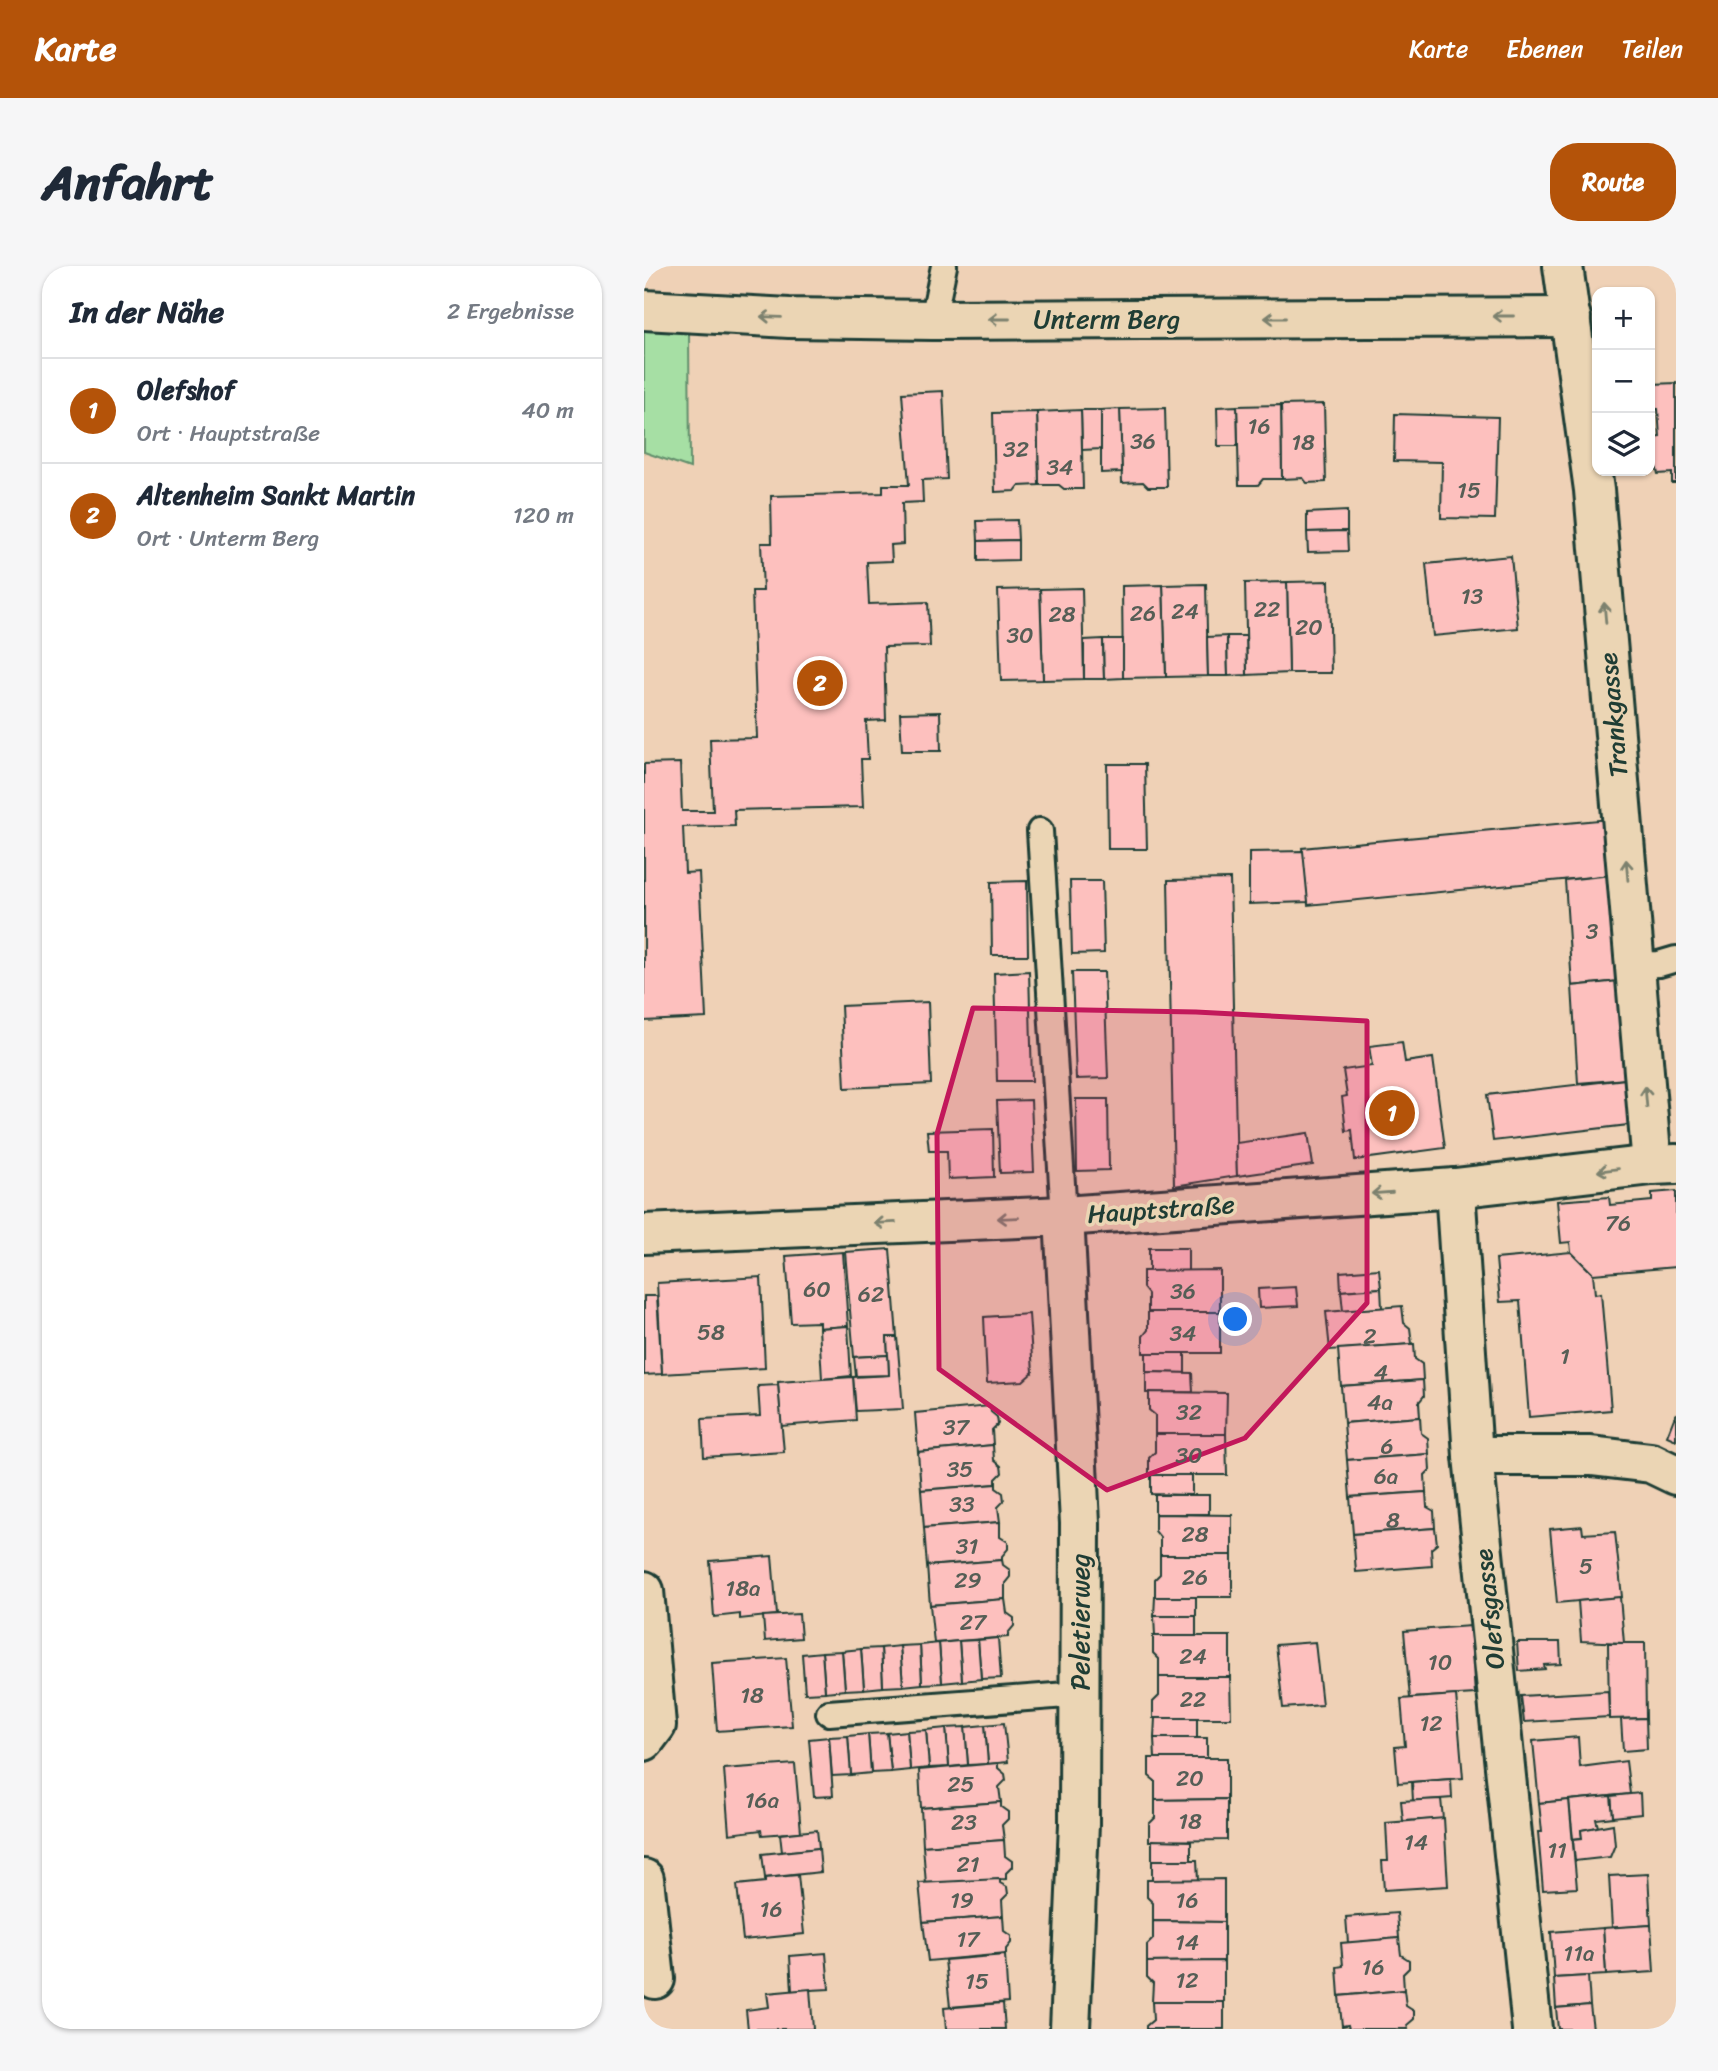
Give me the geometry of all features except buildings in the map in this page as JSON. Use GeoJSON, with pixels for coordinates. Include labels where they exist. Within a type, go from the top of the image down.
{"type":"FeatureCollection","features":[{"type":"Feature","properties":{"kind":"street","name":"Trankgasse"},"geometry":{"type":"LineString","coordinates":[[1563,266],[1594,490],[1636,965],[1664,1165]]}},
{"type":"Feature","properties":{"kind":"street","name":"Unterm Berg"},"geometry":{"type":"LineString","coordinates":[[644,310],[776,318],[933,320],[1571,317]]}},
{"type":"Feature","properties":{"kind":"street","name":"Hauptstraße"},"geometry":{"type":"LineString","coordinates":[[644,1234],[1064,1216],[1455,1188],[1664,1165]]}},
{"type":"Feature","properties":{"kind":"street","name":"Olefsgasse"},"geometry":{"type":"LineString","coordinates":[[1455,1188],[1473,1456],[1532,2029]]}},
{"type":"Feature","properties":{"kind":"street","name":"Peletierweg"},"geometry":{"type":"LineString","coordinates":[[1064,1216],[1080,1523],[1079,1824],[1070,2029]]}},
{"type":"Feature","properties":{"kind":"street"},"geometry":{"type":"LineString","coordinates":[[1473,1456],[1591,1456],[1651,1463],[1676,1475]]}},
{"type":"Feature","properties":{"kind":"street"},"geometry":{"type":"LineString","coordinates":[[644,1591],[656,1725],[644,1741]]}},
{"type":"Feature","properties":{"kind":"street"},"geometry":{"type":"LineString","coordinates":[[644,1879],[655,1979]]}},
{"type":"Feature","properties":{"kind":"lane"},"geometry":{"type":"LineString","coordinates":[[933,320],[944,266]]}},
{"type":"Feature","properties":{"kind":"lane"},"geometry":{"type":"LineString","coordinates":[[1040,831],[1064,1216]]}},
{"type":"Feature","properties":{"kind":"lane"},"geometry":{"type":"LineString","coordinates":[[1636,965],[1659,964],[1676,959]]}},
{"type":"Feature","properties":{"kind":"lane"},"geometry":{"type":"LineString","coordinates":[[829,1713],[1080,1693]]}},
{"type":"Feature","properties":{"kind":"highlighted area"},"geometry":{"type":"Polygon","coordinates":[[[973,1008],[1196,1012],[1367,1021],[1367,1303],[1245,1438],[1107,1490],[939,1369],[937,1134],[973,1008]]]}},
{"type":"Feature","properties":{"kind":"green space"},"geometry":{"type":"Polygon","coordinates":[[[644,329],[689,332],[690,468],[644,452],[644,329]]]}},
{"type":"Feature","properties":{"kind":"place","name":"Altenheim Sankt Martin"},"geometry":{"type":"Point","coordinates":[820,683]}},
{"type":"Feature","properties":{"kind":"place","name":"Olefshof"},"geometry":{"type":"Point","coordinates":[1392,1113]}}]}
